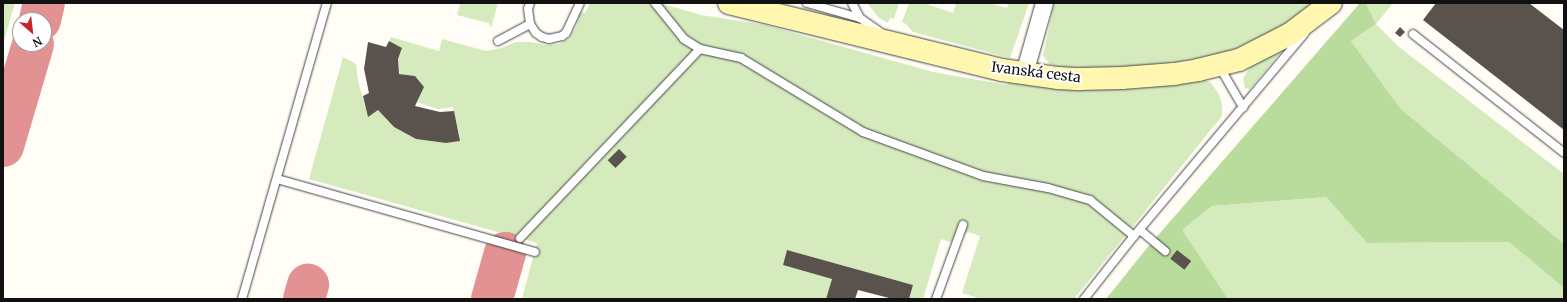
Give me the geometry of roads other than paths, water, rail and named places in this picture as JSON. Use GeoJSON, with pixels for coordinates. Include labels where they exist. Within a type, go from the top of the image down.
{"type":"FeatureCollection","features":[{"type":"Feature","properties":{"kind":"street","name":"Ivanská cesta"},"geometry":{"type":"LineString","coordinates":[[729,3],[996,68],[1058,78],[1122,78],[1174,74],[1218,66],[1245,57],[1290,34],[1328,5]]}},
{"type":"Feature","properties":{"kind":"street"},"geometry":{"type":"LineString","coordinates":[[1024,73],[1044,3]]}},
{"type":"Feature","properties":{"kind":"lane"},"geometry":{"type":"LineString","coordinates":[[242,299],[327,3]]}},
{"type":"Feature","properties":{"kind":"lane"},"geometry":{"type":"LineString","coordinates":[[530,3],[528,9],[530,24],[536,33],[542,38],[556,38],[562,36],[570,27],[580,3]]}},
{"type":"Feature","properties":{"kind":"lane"},"geometry":{"type":"LineString","coordinates":[[655,3],[684,39],[700,49],[741,58],[863,132],[984,176],[1048,188],[1090,200],[1165,251]]}},
{"type":"Feature","properties":{"kind":"lane"},"geometry":{"type":"LineString","coordinates":[[807,3],[860,18],[895,43]]}},
{"type":"Feature","properties":{"kind":"lane"},"geometry":{"type":"LineString","coordinates":[[852,3],[860,18]]}},
{"type":"Feature","properties":{"kind":"lane"},"geometry":{"type":"LineString","coordinates":[[1084,299],[1137,233],[1328,5]]}},
{"type":"Feature","properties":{"kind":"lane"},"geometry":{"type":"LineString","coordinates":[[498,41],[530,24]]}},
{"type":"Feature","properties":{"kind":"lane"},"geometry":{"type":"LineString","coordinates":[[1413,34],[1564,153]]}},
{"type":"Feature","properties":{"kind":"lane"},"geometry":{"type":"LineString","coordinates":[[520,238],[700,49]]}},
{"type":"Feature","properties":{"kind":"lane"},"geometry":{"type":"LineString","coordinates":[[1218,66],[1243,107]]}},
{"type":"Feature","properties":{"kind":"lane"},"geometry":{"type":"LineString","coordinates":[[277,179],[535,252]]}},
{"type":"Feature","properties":{"kind":"lane"},"geometry":{"type":"LineString","coordinates":[[936,299],[963,225]]}}]}
